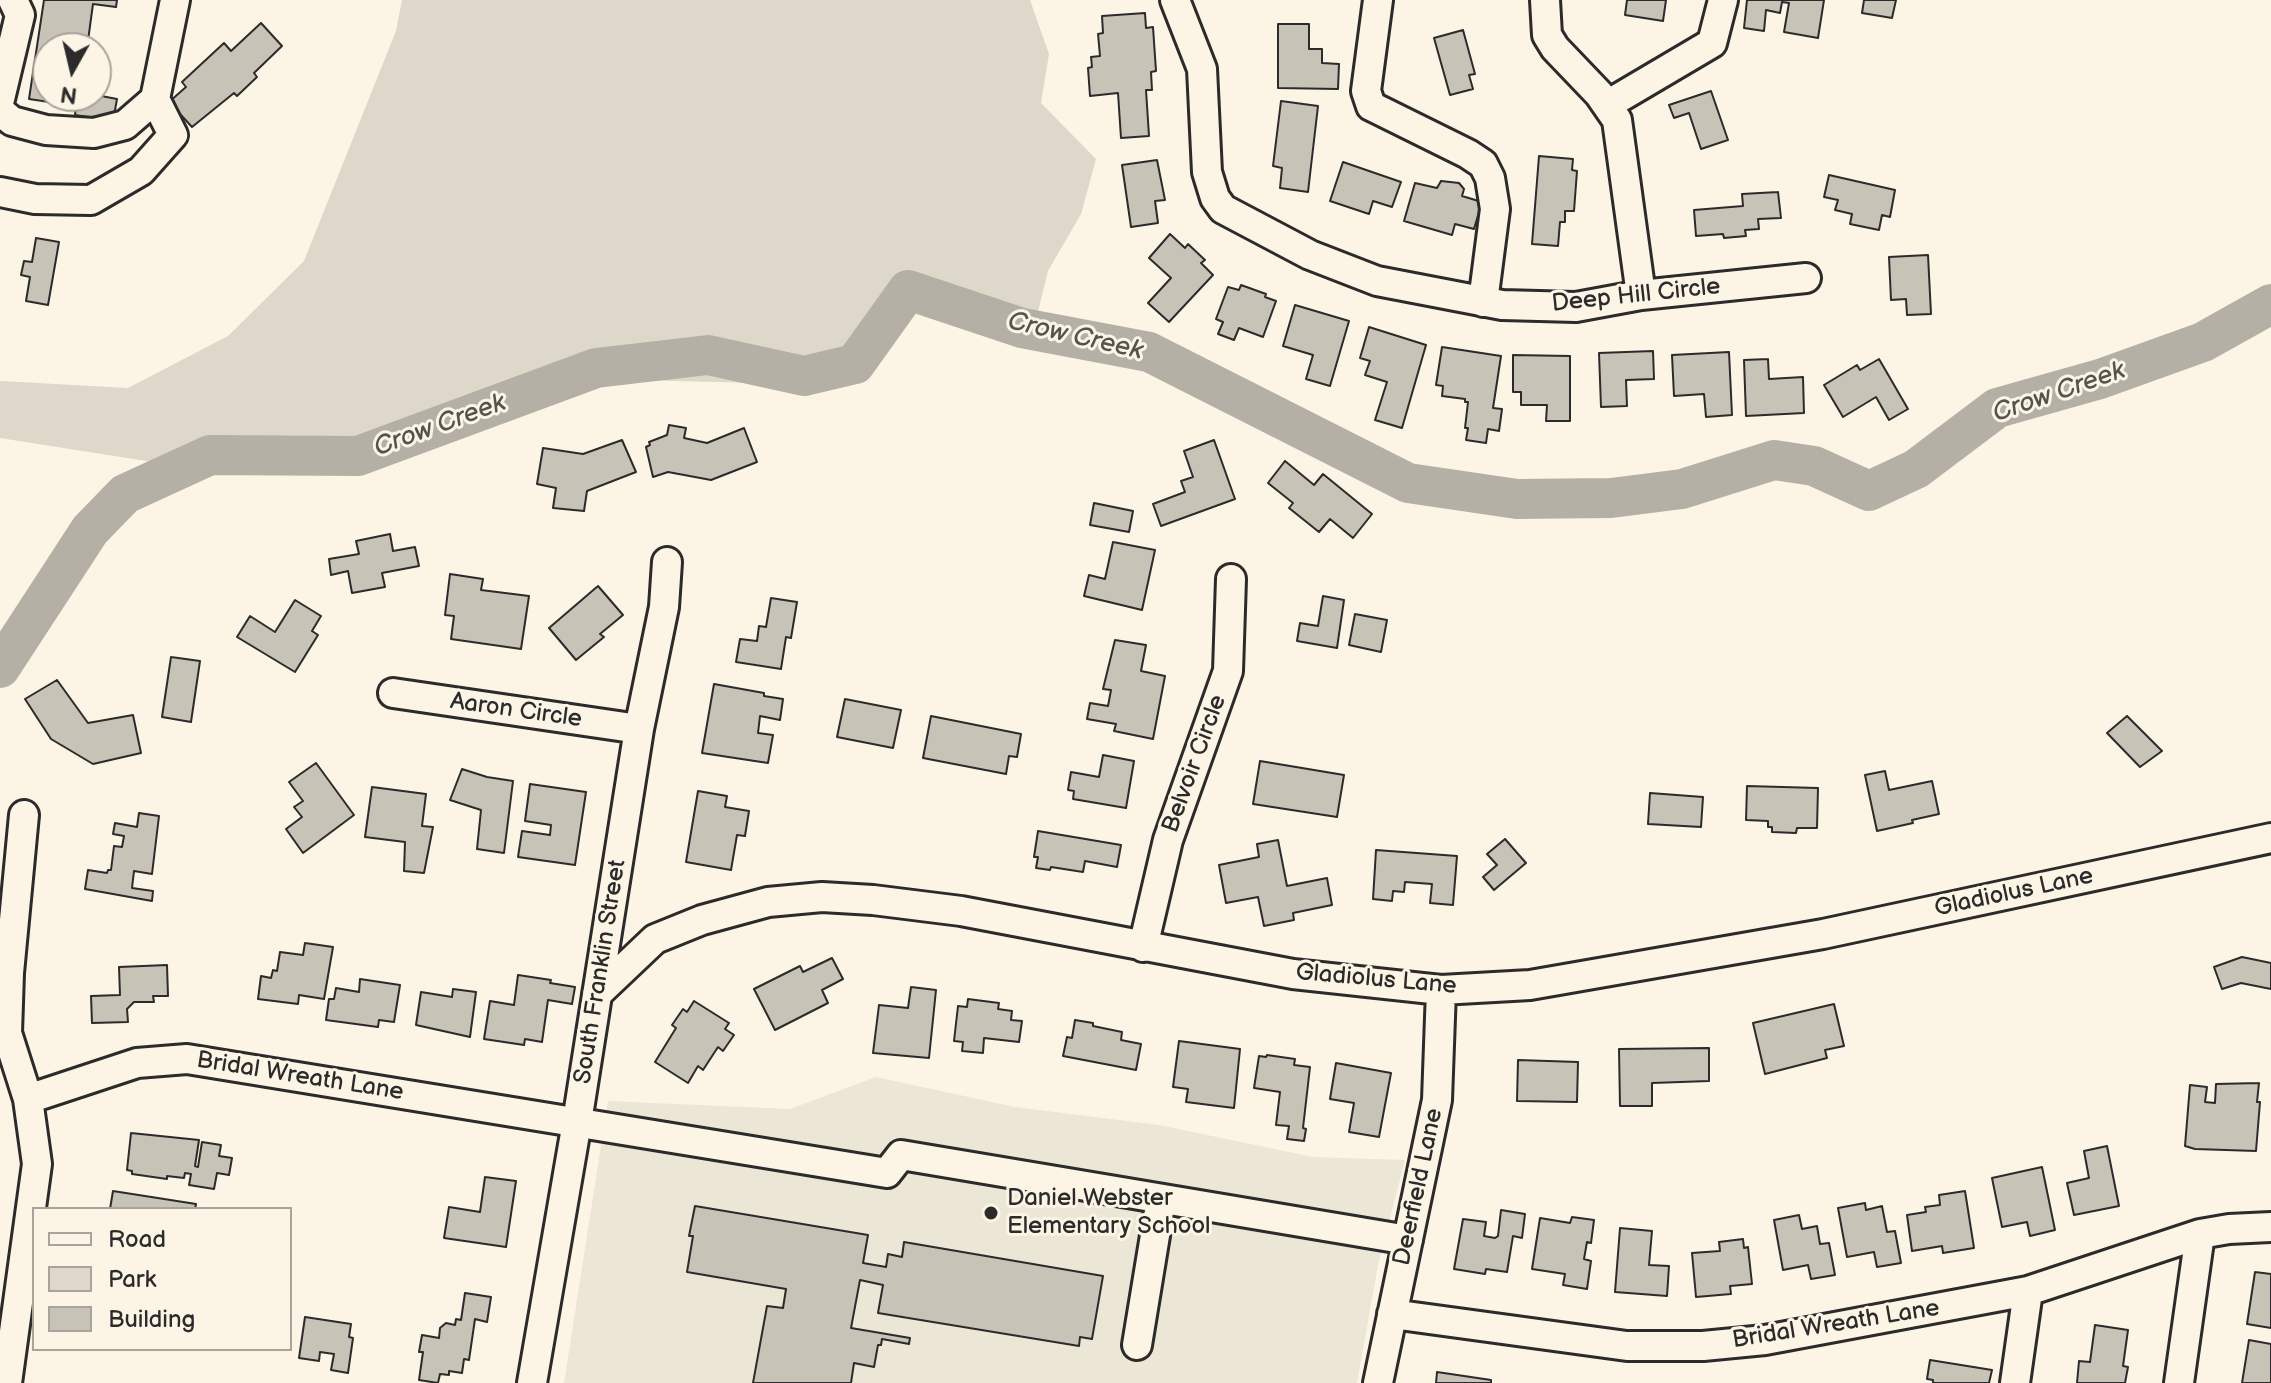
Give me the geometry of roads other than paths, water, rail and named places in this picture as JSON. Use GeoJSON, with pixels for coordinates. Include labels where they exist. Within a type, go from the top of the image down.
{"type":"FeatureCollection","features":[{"type":"Feature","properties":{"kind":"street"},"geometry":{"type":"LineString","coordinates":[[0,99],[20,15],[13,0]]}},
{"type":"Feature","properties":{"kind":"street"},"geometry":{"type":"LineString","coordinates":[[0,111],[12,121],[46,130],[94,133],[125,125],[155,99],[175,0]]}},
{"type":"Feature","properties":{"kind":"street","name":"Deep Hill Circle"},"geometry":{"type":"LineString","coordinates":[[1175,0],[1202,69],[1207,172],[1215,198],[1223,209],[1310,255],[1377,281],[1502,305],[1576,307],[1641,295],[1806,278]]}},
{"type":"Feature","properties":{"kind":"street"},"geometry":{"type":"LineString","coordinates":[[1378,0],[1366,91],[1371,106],[1468,154],[1483,164],[1490,178],[1495,209],[1483,302]]}},
{"type":"Feature","properties":{"kind":"street"},"geometry":{"type":"LineString","coordinates":[[1545,0],[1547,35],[1617,120],[1641,295]]}},
{"type":"Feature","properties":{"kind":"street"},"geometry":{"type":"LineString","coordinates":[[1607,105],[1712,43],[1723,0]]}},
{"type":"Feature","properties":{"kind":"street"},"geometry":{"type":"LineString","coordinates":[[0,192],[35,199],[91,200],[141,171],[173,135],[155,99]]}},
{"type":"Feature","properties":{"kind":"street","name":"South Franklin Street"},"geometry":{"type":"LineString","coordinates":[[532,1383],[639,729],[664,607],[667,562]]}},
{"type":"Feature","properties":{"kind":"street","name":"Belvoir Circle"},"geometry":{"type":"LineString","coordinates":[[1143,947],[1168,840],[1228,671],[1231,579]]}},
{"type":"Feature","properties":{"kind":"street","name":"Aaron Circle"},"geometry":{"type":"LineString","coordinates":[[393,693],[639,729]]}},
{"type":"Feature","properties":{"kind":"street"},"geometry":{"type":"LineString","coordinates":[[7,1383],[37,1164],[28,1099],[7,1033],[9,973],[24,815]]}},
{"type":"Feature","properties":{"kind":"street","name":"Gladiolus Lane"},"geometry":{"type":"LineString","coordinates":[[597,994],[655,939],[702,920],[781,901],[822,897],[961,911],[1293,974],[1441,990],[1530,985],[1823,934],[2271,838]]}},
{"type":"Feature","properties":{"kind":"street","name":"Deerfield Lane"},"geometry":{"type":"LineString","coordinates":[[1378,1383],[1437,1100],[1441,990]]}},
{"type":"Feature","properties":{"kind":"street","name":"Bridal Wreath Lane"},"geometry":{"type":"LineString","coordinates":[[28,1099],[137,1063],[187,1059],[887,1173],[901,1155],[1161,1199]]}},
{"type":"Feature","properties":{"kind":"street"},"geometry":{"type":"LineString","coordinates":[[1137,1345],[1161,1199],[1408,1240]]}},
{"type":"Feature","properties":{"kind":"street","name":"Bridal Wreath Lane"},"geometry":{"type":"LineString","coordinates":[[1392,1314],[1627,1346],[1703,1346],[1765,1340],[2028,1291],[2200,1234],[2271,1227]]}},
{"type":"Feature","properties":{"kind":"street"},"geometry":{"type":"LineString","coordinates":[[2179,1383],[2200,1234]]}},
{"type":"Feature","properties":{"kind":"street"},"geometry":{"type":"LineString","coordinates":[[2015,1383],[2028,1291]]}},
{"type":"Feature","properties":{"kind":"waterway","name":"Crow Creek"},"geometry":{"type":"LineString","coordinates":[[0,668],[90,530],[125,494],[210,455],[358,456],[596,368],[708,355],[804,376],[855,364],[908,290],[1022,328],[1149,352],[1408,483],[1517,499],[1611,498],[1682,489],[1774,460],[1814,466],[1869,491],[1916,469],[1997,408],[2100,379],[2203,342],[2271,304]]}},
{"type":"Feature","properties":{"kind":"place","name":"Daniel Webster Elementary School"},"geometry":{"type":"Point","coordinates":[991,1213]}}]}
